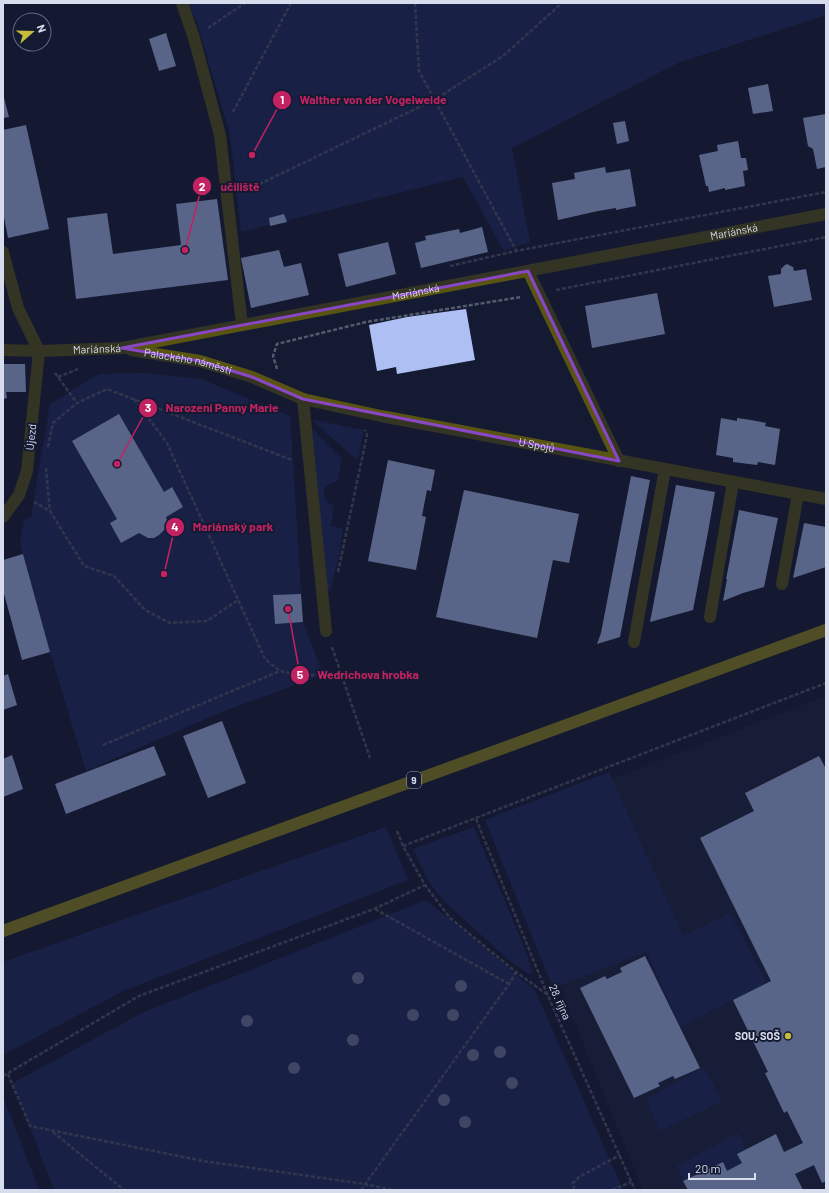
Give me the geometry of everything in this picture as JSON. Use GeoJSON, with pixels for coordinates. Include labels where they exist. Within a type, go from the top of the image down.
{"type":"FeatureCollection","features":[{"type":"Feature","properties":{"kind":"main road","name":"9"},"geometry":{"type":"LineString","coordinates":[[3,931],[826,630]]}},
{"type":"Feature","properties":{"kind":"street"},"geometry":{"type":"LineString","coordinates":[[182,3],[194,38],[220,135],[242,325]]}},
{"type":"Feature","properties":{"kind":"street","name":"Mariánská"},"geometry":{"type":"LineString","coordinates":[[3,350],[39,351],[122,348],[826,214]]}},
{"type":"Feature","properties":{"kind":"street"},"geometry":{"type":"LineString","coordinates":[[3,252],[18,308],[39,351]]}},
{"type":"Feature","properties":{"kind":"street"},"geometry":{"type":"LineString","coordinates":[[528,271],[619,460]]}},
{"type":"Feature","properties":{"kind":"street","name":"Palackého náměstí"},"geometry":{"type":"LineString","coordinates":[[122,348],[200,361],[252,377]]}},
{"type":"Feature","properties":{"kind":"street","name":"Újezd"},"geometry":{"type":"LineString","coordinates":[[3,517],[20,495],[27,471],[39,351]]}},
{"type":"Feature","properties":{"kind":"street","name":"U Spojů"},"geometry":{"type":"LineString","coordinates":[[252,377],[286,393],[303,399],[389,417],[826,499]]}},
{"type":"Feature","properties":{"kind":"street"},"geometry":{"type":"LineString","coordinates":[[303,399],[326,631]]}},
{"type":"Feature","properties":{"kind":"street"},"geometry":{"type":"LineString","coordinates":[[634,642],[665,469]]}},
{"type":"Feature","properties":{"kind":"street"},"geometry":{"type":"LineString","coordinates":[[710,617],[733,482]]}},
{"type":"Feature","properties":{"kind":"street"},"geometry":{"type":"LineString","coordinates":[[782,584],[798,494]]}},
{"type":"Feature","properties":{"kind":"path"},"geometry":{"type":"LineString","coordinates":[[194,38],[245,3]]}},
{"type":"Feature","properties":{"kind":"path"},"geometry":{"type":"LineString","coordinates":[[220,135],[291,3]]}},
{"type":"Feature","properties":{"kind":"path"},"geometry":{"type":"LineString","coordinates":[[415,3],[419,71],[528,271]]}},
{"type":"Feature","properties":{"kind":"path"},"geometry":{"type":"LineString","coordinates":[[227,200],[434,100],[503,56],[562,3]]}},
{"type":"Feature","properties":{"kind":"path"},"geometry":{"type":"LineString","coordinates":[[286,393],[280,380],[273,356],[277,344],[366,322],[538,294],[826,237]]}},
{"type":"Feature","properties":{"kind":"path"},"geometry":{"type":"LineString","coordinates":[[77,403],[58,377],[76,369],[83,368]]}},
{"type":"Feature","properties":{"kind":"path"},"geometry":{"type":"LineString","coordinates":[[47,454],[53,423],[77,403],[107,389],[309,467]]}},
{"type":"Feature","properties":{"kind":"path"},"geometry":{"type":"LineString","coordinates":[[134,399],[167,443],[265,659],[280,671],[299,675],[341,675]]}},
{"type":"Feature","properties":{"kind":"path"},"geometry":{"type":"LineString","coordinates":[[338,576],[367,435],[364,427]]}},
{"type":"Feature","properties":{"kind":"path"},"geometry":{"type":"LineString","coordinates":[[46,462],[50,511],[84,566],[114,576],[146,610],[170,623],[207,621],[238,600]]}},
{"type":"Feature","properties":{"kind":"path"},"geometry":{"type":"LineString","coordinates":[[20,495],[50,511]]}},
{"type":"Feature","properties":{"kind":"path"},"geometry":{"type":"LineString","coordinates":[[326,631],[370,758]]}},
{"type":"Feature","properties":{"kind":"path"},"geometry":{"type":"LineString","coordinates":[[103,745],[280,671]]}},
{"type":"Feature","properties":{"kind":"path"},"geometry":{"type":"LineString","coordinates":[[403,846],[826,683]]}},
{"type":"Feature","properties":{"kind":"path","name":"28. října"},"geometry":{"type":"LineString","coordinates":[[476,819],[548,996],[635,1190]]}},
{"type":"Feature","properties":{"kind":"path"},"geometry":{"type":"LineString","coordinates":[[397,831],[403,846],[424,885],[450,918],[548,996]]}},
{"type":"Feature","properties":{"kind":"path"},"geometry":{"type":"LineString","coordinates":[[3,1076],[138,996],[374,909],[424,885]]}},
{"type":"Feature","properties":{"kind":"path"},"geometry":{"type":"LineString","coordinates":[[374,909],[508,984]]}},
{"type":"Feature","properties":{"kind":"path"},"geometry":{"type":"LineString","coordinates":[[361,1190],[516,972]]}},
{"type":"Feature","properties":{"kind":"path"},"geometry":{"type":"LineString","coordinates":[[8,1074],[30,1126],[203,1161],[365,1184],[392,1190]]}},
{"type":"Feature","properties":{"kind":"path"},"geometry":{"type":"LineString","coordinates":[[52,1131],[124,1190]]}},
{"type":"Feature","properties":{"kind":"path"},"geometry":{"type":"LineString","coordinates":[[574,1190],[573,1183],[579,1177],[620,1155]]}},
{"type":"Feature","properties":{"kind":"path"},"geometry":{"type":"LineString","coordinates":[[612,1190],[631,1182]]}},
{"type":"Feature","properties":{"kind":"highlighted area"},"geometry":{"type":"Polygon","coordinates":[[[528,271],[619,461],[303,399],[252,377],[200,361],[122,348],[528,271]]]}},
{"type":"Feature","properties":{"kind":"shaded area"},"geometry":{"type":"Polygon","coordinates":[[[188,3],[826,3],[826,15],[678,63],[512,148],[530,242],[504,251],[463,177],[241,232],[230,134],[197,23],[188,3]]]}},
{"type":"Feature","properties":{"kind":"shaded area"},"geometry":{"type":"Polygon","coordinates":[[[145,373],[201,379],[290,416],[303,622],[323,675],[224,711],[86,771],[50,652],[20,543],[24,520],[31,517],[50,404],[99,374],[145,373]]]}},
{"type":"Feature","properties":{"kind":"shaded area"},"geometry":{"type":"Polygon","coordinates":[[[315,420],[363,430],[358,459],[356,459],[314,422],[315,420]]]}},
{"type":"Feature","properties":{"kind":"shaded area"},"geometry":{"type":"Polygon","coordinates":[[[309,426],[342,459],[338,481],[328,485],[324,492],[325,499],[334,506],[331,526],[343,529],[340,551],[330,591],[327,591],[309,426]]]}},
{"type":"Feature","properties":{"kind":"shaded area"},"geometry":{"type":"Polygon","coordinates":[[[826,696],[826,1190],[643,1190],[559,984],[607,781],[826,696]]]}},
{"type":"Feature","properties":{"kind":"shaded area"},"geometry":{"type":"Polygon","coordinates":[[[609,772],[683,936],[730,913],[766,983],[680,1027],[647,952],[553,988],[485,820],[609,772]]]}},
{"type":"Feature","properties":{"kind":"shaded area"},"geometry":{"type":"Polygon","coordinates":[[[386,827],[408,880],[123,991],[3,1055],[3,962],[386,827]]]}},
{"type":"Feature","properties":{"kind":"shaded area"},"geometry":{"type":"Polygon","coordinates":[[[474,827],[526,952],[533,974],[527,973],[509,960],[446,903],[430,884],[413,849],[474,827]]]}},
{"type":"Feature","properties":{"kind":"shaded area"},"geometry":{"type":"Polygon","coordinates":[[[426,900],[535,990],[623,1190],[54,1190],[13,1083],[142,1013],[426,900]]]}},
{"type":"Feature","properties":{"kind":"shaded area"},"geometry":{"type":"Polygon","coordinates":[[[704,1067],[722,1101],[660,1131],[646,1099],[704,1067]]]}},
{"type":"Feature","properties":{"kind":"shaded area"},"geometry":{"type":"Polygon","coordinates":[[[3,1096],[39,1190],[3,1190],[3,1096]]]}},
{"type":"Feature","properties":{"kind":"shaded area"},"geometry":{"type":"Polygon","coordinates":[[[738,1133],[746,1149],[737,1154],[742,1163],[727,1171],[722,1162],[683,1181],[677,1166],[738,1133]]]}},
{"type":"Feature","properties":{"kind":"building"},"geometry":{"type":"Polygon","coordinates":[[[166,33],[176,66],[159,71],[149,39],[166,33]]]}},
{"type":"Feature","properties":{"kind":"building"},"geometry":{"type":"Polygon","coordinates":[[[768,84],[773,111],[753,114],[748,88],[768,84]]]}},
{"type":"Feature","properties":{"kind":"building"},"geometry":{"type":"Polygon","coordinates":[[[3,94],[9,117],[3,118],[3,94]]]}},
{"type":"Feature","properties":{"kind":"building"},"geometry":{"type":"Polygon","coordinates":[[[826,114],[826,167],[817,169],[813,149],[808,146],[803,118],[826,114]]]}},
{"type":"Feature","properties":{"kind":"building"},"geometry":{"type":"Polygon","coordinates":[[[625,121],[629,141],[617,144],[613,123],[625,121]]]}},
{"type":"Feature","properties":{"kind":"building"},"geometry":{"type":"Polygon","coordinates":[[[26,125],[49,229],[8,238],[3,212],[3,130],[26,125]]]}},
{"type":"Feature","properties":{"kind":"building"},"geometry":{"type":"Polygon","coordinates":[[[738,141],[741,158],[746,158],[748,170],[743,171],[745,186],[725,190],[725,188],[709,192],[708,186],[706,186],[699,155],[718,151],[717,145],[738,141]]]}},
{"type":"Feature","properties":{"kind":"building"},"geometry":{"type":"Polygon","coordinates":[[[605,167],[606,173],[630,169],[636,206],[616,210],[616,208],[598,211],[558,220],[552,183],[575,179],[574,173],[605,167]]]}},
{"type":"Feature","properties":{"kind":"building"},"geometry":{"type":"Polygon","coordinates":[[[217,199],[228,280],[76,299],[67,218],[107,213],[113,254],[181,245],[176,204],[217,199]]]}},
{"type":"Feature","properties":{"kind":"building"},"geometry":{"type":"Polygon","coordinates":[[[284,214],[287,222],[270,226],[269,218],[284,214]]]}},
{"type":"Feature","properties":{"kind":"building"},"geometry":{"type":"Polygon","coordinates":[[[482,227],[488,252],[421,268],[415,243],[426,240],[425,236],[459,229],[460,233],[482,227]]]}},
{"type":"Feature","properties":{"kind":"building"},"geometry":{"type":"Polygon","coordinates":[[[388,242],[396,274],[346,287],[338,254],[388,242]]]}},
{"type":"Feature","properties":{"kind":"building"},"geometry":{"type":"Polygon","coordinates":[[[279,250],[284,267],[301,263],[309,295],[251,308],[241,258],[279,250]]]}},
{"type":"Feature","properties":{"kind":"building"},"geometry":{"type":"Polygon","coordinates":[[[787,264],[793,267],[794,271],[806,269],[812,300],[774,307],[768,276],[781,274],[781,269],[787,264]]]}},
{"type":"Feature","properties":{"kind":"building"},"geometry":{"type":"Polygon","coordinates":[[[657,293],[665,334],[592,348],[585,306],[657,293]]]}},
{"type":"Feature","properties":{"kind":"building"},"geometry":{"type":"Polygon","coordinates":[[[466,309],[475,360],[397,374],[396,367],[377,371],[369,325],[407,317],[466,309]]]}},
{"type":"Feature","properties":{"kind":"building"},"geometry":{"type":"Polygon","coordinates":[[[3,364],[25,364],[26,392],[6,392],[7,398],[3,399],[3,364]]]}},
{"type":"Feature","properties":{"kind":"building"},"geometry":{"type":"Polygon","coordinates":[[[119,414],[164,492],[172,487],[183,507],[166,517],[167,521],[165,529],[154,538],[148,538],[139,533],[121,543],[110,523],[117,519],[72,441],[119,414]]]}},
{"type":"Feature","properties":{"kind":"building"},"geometry":{"type":"Polygon","coordinates":[[[721,418],[737,421],[737,418],[751,420],[766,423],[765,426],[780,429],[775,465],[758,462],[757,465],[733,462],[733,458],[716,455],[721,418]]]}},
{"type":"Feature","properties":{"kind":"building"},"geometry":{"type":"Polygon","coordinates":[[[388,460],[435,470],[431,491],[427,490],[422,516],[426,517],[416,570],[368,561],[388,460]]]}},
{"type":"Feature","properties":{"kind":"building"},"geometry":{"type":"Polygon","coordinates":[[[631,476],[650,480],[620,637],[597,644],[601,633],[631,476]]]}},
{"type":"Feature","properties":{"kind":"building"},"geometry":{"type":"Polygon","coordinates":[[[676,485],[715,492],[708,532],[693,610],[650,622],[676,485]]]}},
{"type":"Feature","properties":{"kind":"building"},"geometry":{"type":"Polygon","coordinates":[[[464,490],[579,514],[569,563],[553,560],[537,638],[436,617],[464,490]]]}},
{"type":"Feature","properties":{"kind":"building"},"geometry":{"type":"Polygon","coordinates":[[[739,510],[778,518],[764,587],[723,601],[726,579],[739,510]]]}},
{"type":"Feature","properties":{"kind":"building"},"geometry":{"type":"Polygon","coordinates":[[[804,523],[826,527],[826,567],[793,578],[804,523]]]}},
{"type":"Feature","properties":{"kind":"building"},"geometry":{"type":"Polygon","coordinates":[[[23,554],[50,652],[22,660],[3,590],[3,560],[23,554]]]}},
{"type":"Feature","properties":{"kind":"building"},"geometry":{"type":"Polygon","coordinates":[[[301,594],[303,622],[275,624],[273,595],[301,594]]]}},
{"type":"Feature","properties":{"kind":"building"},"geometry":{"type":"Polygon","coordinates":[[[8,674],[17,705],[3,710],[3,676],[8,674]]]}},
{"type":"Feature","properties":{"kind":"building"},"geometry":{"type":"Polygon","coordinates":[[[222,721],[246,783],[208,798],[183,736],[222,721]]]}},
{"type":"Feature","properties":{"kind":"building"},"geometry":{"type":"Polygon","coordinates":[[[154,746],[166,775],[66,814],[55,784],[154,746]]]}},
{"type":"Feature","properties":{"kind":"building"},"geometry":{"type":"Polygon","coordinates":[[[12,755],[23,789],[3,797],[3,759],[12,755]]]}},
{"type":"Feature","properties":{"kind":"building"},"geometry":{"type":"Polygon","coordinates":[[[819,756],[826,769],[826,1181],[822,1183],[814,1165],[795,1174],[803,1190],[688,1190],[683,1181],[723,1162],[727,1171],[742,1163],[737,1154],[776,1134],[784,1152],[803,1143],[787,1111],[784,1113],[765,1073],[768,1072],[733,1000],[771,981],[700,838],[754,811],[745,793],[819,756]]]}},
{"type":"Feature","properties":{"kind":"building"},"geometry":{"type":"Polygon","coordinates":[[[645,956],[700,1068],[675,1079],[673,1076],[658,1083],[660,1086],[634,1098],[580,988],[605,976],[607,979],[622,972],[620,968],[645,956]]]}},
{"type":"Feature","properties":{"kind":"place","name":"Walther von der Vogelweide"},"geometry":{"type":"Point","coordinates":[252,155]}},
{"type":"Feature","properties":{"kind":"place","name":"učiliště"},"geometry":{"type":"Point","coordinates":[185,250]}},
{"type":"Feature","properties":{"kind":"place","name":"Narození Panny Marie"},"geometry":{"type":"Point","coordinates":[117,464]}},
{"type":"Feature","properties":{"kind":"place","name":"Mariánský park"},"geometry":{"type":"Point","coordinates":[164,574]}},
{"type":"Feature","properties":{"kind":"place","name":"Wedrichova hrobka"},"geometry":{"type":"Point","coordinates":[288,609]}},
{"type":"Feature","properties":{"kind":"place","name":"SOU, SOŠ"},"geometry":{"type":"Point","coordinates":[788,1036]}}]}
